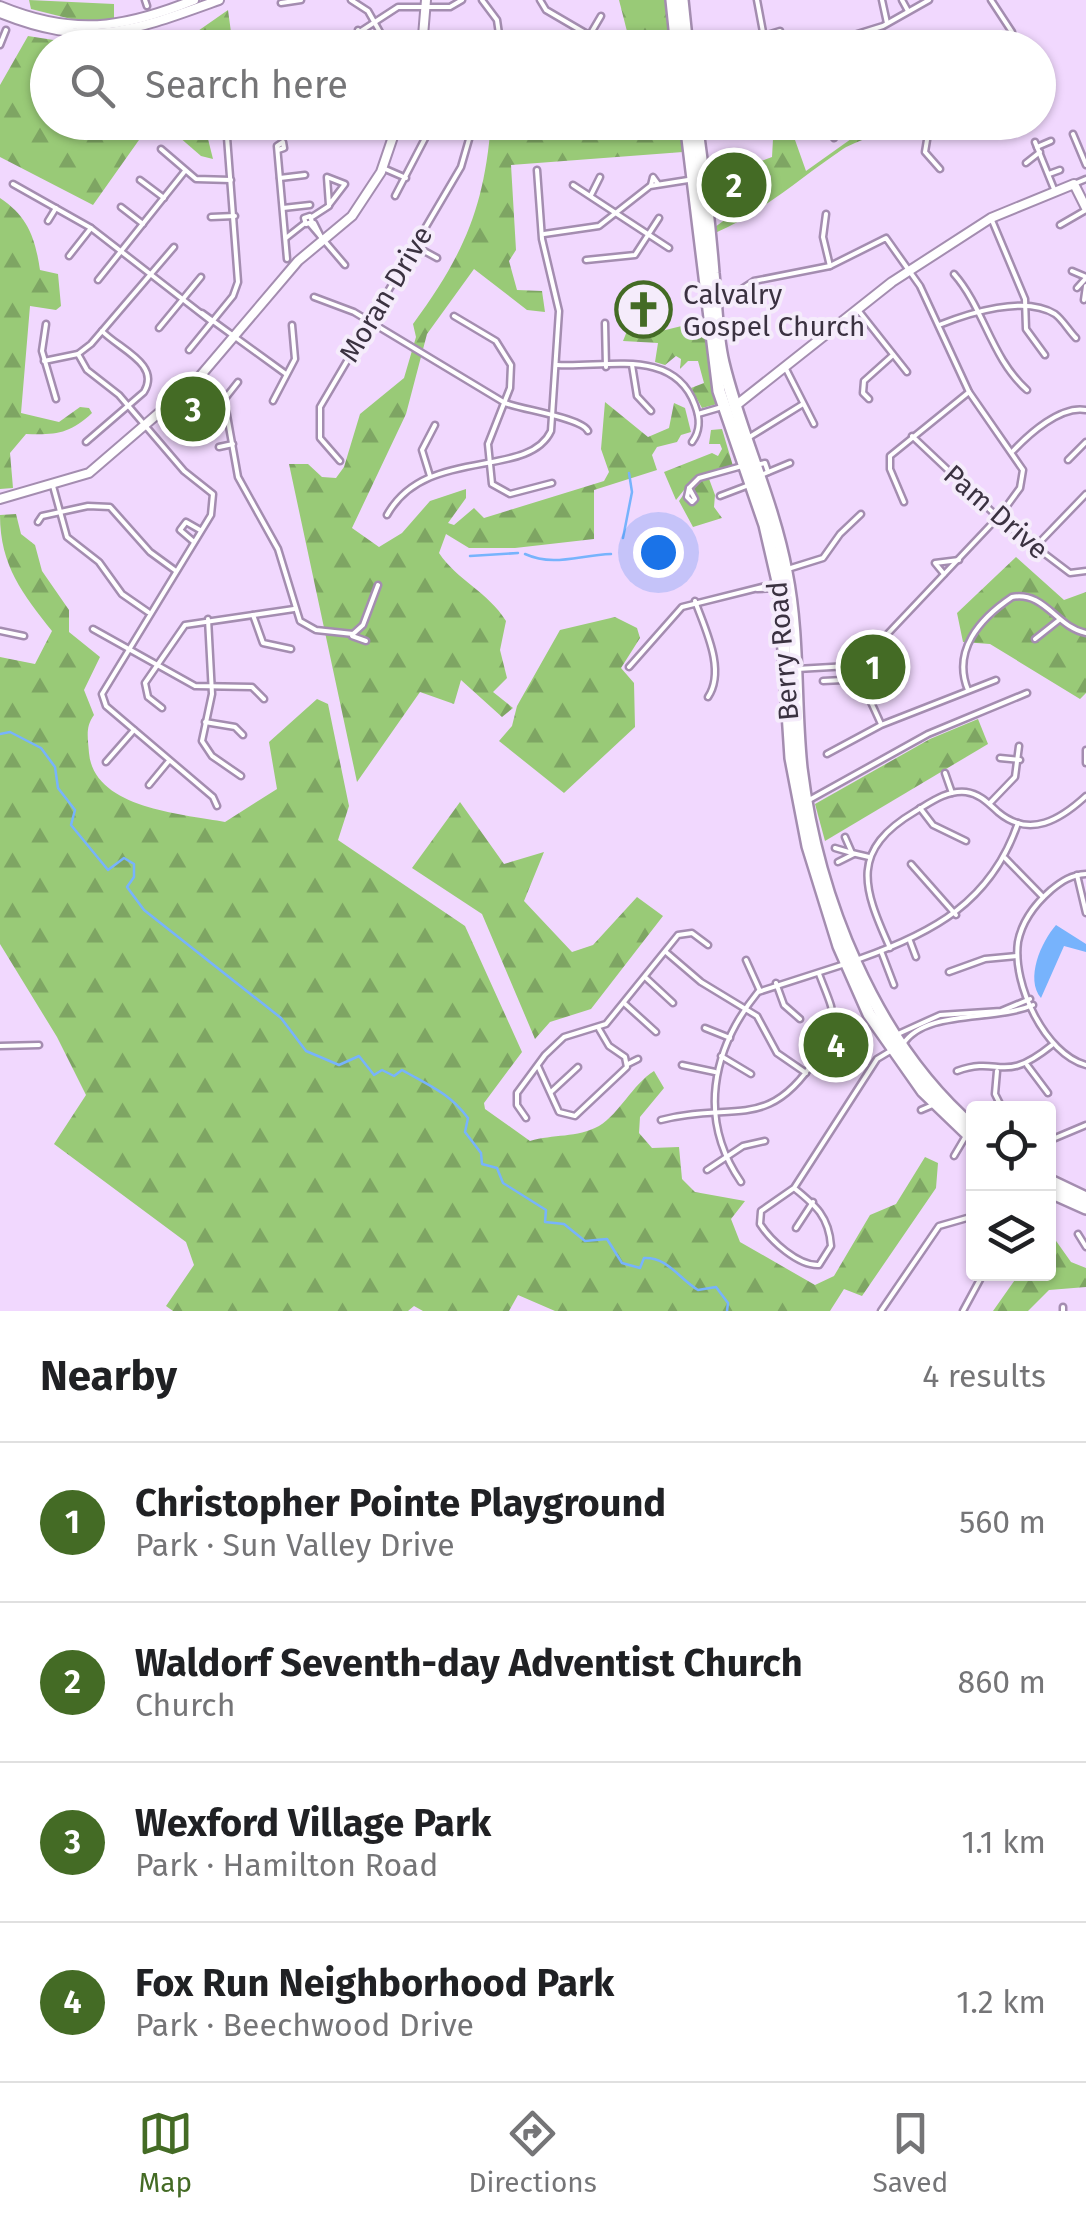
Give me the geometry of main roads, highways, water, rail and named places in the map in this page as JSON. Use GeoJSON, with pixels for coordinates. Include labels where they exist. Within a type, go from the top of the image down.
{"type":"FeatureCollection","features":[{"type":"Feature","properties":{"kind":"highway"},"geometry":{"type":"LineString","coordinates":[[672,0],[675,30]]}},
{"type":"Feature","properties":{"kind":"highway"},"geometry":{"type":"LineString","coordinates":[[682,0],[685,30]]}},
{"type":"Feature","properties":{"kind":"highway","name":"Berry Road"},"geometry":{"type":"LineString","coordinates":[[688,140],[712,307],[733,405],[784,581],[807,802],[850,962],[888,1027],[918,1094],[966,1130]]}},
{"type":"Feature","properties":{"kind":"highway","name":"Berry Road"},"geometry":{"type":"LineString","coordinates":[[698,140],[712,307]]}},
{"type":"Feature","properties":{"kind":"highway","name":"Berry Road"},"geometry":{"type":"LineString","coordinates":[[733,405],[747,439],[754,473]]}},
{"type":"Feature","properties":{"kind":"highway","name":"Berry Road"},"geometry":{"type":"LineString","coordinates":[[792,668],[791,758],[800,814],[850,962],[897,1049],[966,1128]]}},
{"type":"Feature","properties":{"kind":"highway"},"geometry":{"type":"LineString","coordinates":[[1056,1184],[1086,1198]]}},
{"type":"Feature","properties":{"kind":"highway"},"geometry":{"type":"LineString","coordinates":[[1056,1195],[1086,1208]]}},
{"type":"Feature","properties":{"kind":"water"},"geometry":{"type":"Polygon","coordinates":[[[1056,925],[1086,944],[1086,952],[1064,946],[1041,998],[1034,981],[1035,971],[1040,951],[1056,925]]]}},
{"type":"Feature","properties":{"kind":"waterway"},"geometry":{"type":"LineString","coordinates":[[623,538],[632,492],[629,473]]}},
{"type":"Feature","properties":{"kind":"waterway"},"geometry":{"type":"LineString","coordinates":[[470,556],[518,553]]}},
{"type":"Feature","properties":{"kind":"waterway"},"geometry":{"type":"LineString","coordinates":[[525,554],[557,560],[611,554]]}},
{"type":"Feature","properties":{"kind":"waterway"},"geometry":{"type":"LineString","coordinates":[[0,734],[10,732],[41,748],[55,767],[58,788],[75,810],[71,825],[108,870],[124,858],[134,864],[134,877],[127,887],[144,910],[281,1018],[306,1051],[339,1065],[359,1056],[374,1075],[382,1070],[394,1076],[402,1070],[438,1091],[468,1118],[465,1132],[481,1153],[482,1164],[497,1168],[503,1183],[546,1210],[545,1222],[564,1224],[585,1241],[607,1239],[622,1263],[640,1268],[644,1258],[660,1261],[698,1290],[716,1287],[728,1303],[727,1311]]}},
{"type":"Feature","properties":{"kind":"place","name":"Waldorf Seventh-day Adventist Church"},"geometry":{"type":"Point","coordinates":[734,185]}},
{"type":"Feature","properties":{"kind":"place","name":"Calvalry Gospel Church"},"geometry":{"type":"Point","coordinates":[644,310]}},
{"type":"Feature","properties":{"kind":"place","name":"Wexford Village Park"},"geometry":{"type":"Point","coordinates":[193,409]}},
{"type":"Feature","properties":{"kind":"place","name":"Christopher Pointe Playground"},"geometry":{"type":"Point","coordinates":[873,667]}},
{"type":"Feature","properties":{"kind":"place","name":"Fox Run Neighborhood Park"},"geometry":{"type":"Point","coordinates":[836,1045]}}]}
